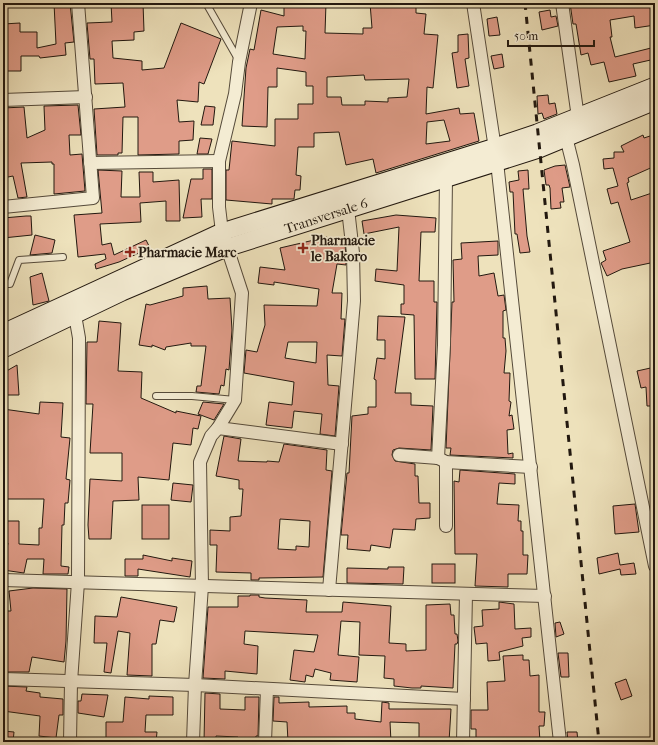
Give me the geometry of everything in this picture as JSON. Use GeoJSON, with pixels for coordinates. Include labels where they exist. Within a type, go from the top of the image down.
{"type":"FeatureCollection","features":[{"type":"Feature","properties":{"kind":"main road","name":"Transversale 6"},"geometry":{"type":"LineString","coordinates":[[3,349],[122,292],[224,240],[348,209],[446,178],[496,155],[539,149],[575,128],[655,86]]}},
{"type":"Feature","properties":{"kind":"main road","name":"Transversale 6"},"geometry":{"type":"LineString","coordinates":[[3,333],[224,240],[496,155],[655,101]]}},
{"type":"Feature","properties":{"kind":"street"},"geometry":{"type":"LineString","coordinates":[[3,207],[93,198],[78,3]]}},
{"type":"Feature","properties":{"kind":"street"},"geometry":{"type":"LineString","coordinates":[[194,742],[195,685],[202,586],[200,462],[211,436],[218,428],[234,400],[242,293],[224,240],[219,208],[219,162],[236,94],[239,62],[251,3]]}},
{"type":"Feature","properties":{"kind":"street"},"geometry":{"type":"LineString","coordinates":[[473,3],[496,155],[560,742]]}},
{"type":"Feature","properties":{"kind":"street"},"geometry":{"type":"LineString","coordinates":[[562,3],[575,128],[574,165],[655,566]]}},
{"type":"Feature","properties":{"kind":"street"},"geometry":{"type":"LineString","coordinates":[[3,100],[86,97]]}},
{"type":"Feature","properties":{"kind":"street"},"geometry":{"type":"LineString","coordinates":[[90,164],[219,162]]}},
{"type":"Feature","properties":{"kind":"street"},"geometry":{"type":"LineString","coordinates":[[446,178],[442,460],[446,526]]}},
{"type":"Feature","properties":{"kind":"street"},"geometry":{"type":"LineString","coordinates":[[329,590],[354,301],[353,253],[348,209]]}},
{"type":"Feature","properties":{"kind":"street"},"geometry":{"type":"LineString","coordinates":[[70,742],[71,682],[78,582],[80,338],[75,315]]}},
{"type":"Feature","properties":{"kind":"street"},"geometry":{"type":"LineString","coordinates":[[218,428],[342,444]]}},
{"type":"Feature","properties":{"kind":"street"},"geometry":{"type":"LineString","coordinates":[[399,455],[531,467]]}},
{"type":"Feature","properties":{"kind":"street"},"geometry":{"type":"LineString","coordinates":[[3,580],[545,596]]}},
{"type":"Feature","properties":{"kind":"street"},"geometry":{"type":"LineString","coordinates":[[463,742],[466,594]]}},
{"type":"Feature","properties":{"kind":"street"},"geometry":{"type":"LineString","coordinates":[[3,679],[195,685],[464,699]]}},
{"type":"Feature","properties":{"kind":"street"},"geometry":{"type":"LineString","coordinates":[[265,742],[267,689]]}},
{"type":"Feature","properties":{"kind":"lane"},"geometry":{"type":"LineString","coordinates":[[206,3],[239,62]]}},
{"type":"Feature","properties":{"kind":"lane"},"geometry":{"type":"LineString","coordinates":[[3,284],[10,284],[19,260],[63,257]]}},
{"type":"Feature","properties":{"kind":"lane"},"geometry":{"type":"LineString","coordinates":[[156,396],[192,396],[234,400]]}},
{"type":"Feature","properties":{"kind":"building"},"geometry":{"type":"Polygon","coordinates":[[[54,3],[70,3],[74,42],[65,43],[66,55],[40,58],[39,56],[21,56],[21,71],[4,71],[3,24],[20,23],[20,32],[37,32],[37,48],[56,44],[54,3]]]}},
{"type":"Feature","properties":{"kind":"building"},"geometry":{"type":"Polygon","coordinates":[[[111,3],[143,3],[144,31],[134,32],[134,40],[112,41],[113,58],[142,61],[142,70],[164,68],[181,23],[221,39],[204,84],[199,82],[198,102],[177,100],[179,122],[194,121],[193,140],[179,141],[179,154],[138,155],[138,117],[123,117],[122,153],[118,153],[118,155],[97,155],[94,109],[125,107],[123,83],[95,84],[94,59],[90,59],[87,23],[112,22],[111,3]]]}},
{"type":"Feature","properties":{"kind":"building"},"geometry":{"type":"Polygon","coordinates":[[[284,3],[326,3],[325,33],[363,34],[363,28],[372,28],[370,3],[385,3],[385,6],[416,5],[416,13],[426,14],[424,34],[438,35],[433,88],[427,87],[426,114],[459,108],[460,114],[474,113],[479,141],[376,173],[373,159],[346,165],[339,132],[314,133],[314,147],[298,147],[296,175],[301,176],[300,190],[295,190],[294,199],[272,199],[272,204],[226,200],[226,170],[229,170],[232,141],[275,146],[275,119],[298,119],[298,104],[313,104],[313,86],[306,86],[306,72],[277,68],[277,87],[268,87],[267,127],[242,126],[246,68],[250,49],[254,50],[261,10],[284,16],[284,3]],[[303,26],[277,27],[273,54],[305,59],[306,31],[303,31],[303,26]],[[364,75],[327,77],[327,97],[341,97],[342,105],[365,105],[365,101],[388,102],[388,98],[407,97],[409,79],[365,80],[364,75]],[[444,120],[427,122],[426,144],[450,141],[444,120]]]}},
{"type":"Feature","properties":{"kind":"building"},"geometry":{"type":"Polygon","coordinates":[[[570,3],[655,3],[655,25],[635,28],[634,16],[610,20],[612,37],[610,37],[615,57],[655,47],[655,59],[633,64],[636,76],[609,82],[604,62],[591,65],[588,53],[581,55],[576,24],[573,24],[570,3]]]}},
{"type":"Feature","properties":{"kind":"building"},"geometry":{"type":"Polygon","coordinates":[[[550,10],[551,17],[556,16],[558,26],[542,30],[539,12],[550,10]]]}},
{"type":"Feature","properties":{"kind":"building"},"geometry":{"type":"Polygon","coordinates":[[[497,17],[500,35],[489,36],[487,19],[497,17]]]}},
{"type":"Feature","properties":{"kind":"building"},"geometry":{"type":"Polygon","coordinates":[[[468,34],[469,58],[465,59],[469,86],[457,88],[452,53],[458,52],[458,35],[468,34]]]}},
{"type":"Feature","properties":{"kind":"building"},"geometry":{"type":"Polygon","coordinates":[[[502,54],[504,67],[494,69],[491,56],[502,54]]]}},
{"type":"Feature","properties":{"kind":"building"},"geometry":{"type":"Polygon","coordinates":[[[548,95],[549,104],[555,103],[557,114],[544,119],[542,113],[538,114],[537,96],[548,95]]]}},
{"type":"Feature","properties":{"kind":"building"},"geometry":{"type":"Polygon","coordinates":[[[78,105],[81,135],[69,135],[70,155],[82,154],[85,191],[54,194],[54,164],[52,164],[52,162],[21,163],[27,197],[18,198],[13,176],[3,178],[3,140],[6,140],[3,108],[24,107],[27,138],[45,130],[44,106],[78,105]]]}},
{"type":"Feature","properties":{"kind":"building"},"geometry":{"type":"Polygon","coordinates":[[[205,106],[215,107],[213,125],[201,125],[205,106]]]}},
{"type":"Feature","properties":{"kind":"building"},"geometry":{"type":"Polygon","coordinates":[[[643,135],[644,138],[653,135],[655,142],[655,166],[628,178],[629,182],[627,183],[631,200],[655,192],[655,262],[622,269],[607,276],[601,263],[606,260],[603,251],[630,242],[618,202],[611,204],[607,189],[618,186],[613,168],[604,169],[603,159],[614,158],[614,152],[624,152],[621,146],[643,135]]]}},
{"type":"Feature","properties":{"kind":"building"},"geometry":{"type":"Polygon","coordinates":[[[200,138],[212,139],[208,154],[197,154],[200,138]]]}},
{"type":"Feature","properties":{"kind":"building"},"geometry":{"type":"Polygon","coordinates":[[[565,165],[570,187],[562,188],[564,202],[560,202],[561,208],[551,209],[550,188],[549,185],[546,185],[544,170],[555,166],[565,165]]]}},
{"type":"Feature","properties":{"kind":"building"},"geometry":{"type":"Polygon","coordinates":[[[203,169],[212,169],[212,199],[201,199],[202,217],[183,218],[191,179],[203,179],[203,169]]]}},
{"type":"Feature","properties":{"kind":"building"},"geometry":{"type":"Polygon","coordinates":[[[98,170],[122,171],[121,197],[140,197],[139,172],[153,172],[153,182],[179,180],[180,221],[166,221],[166,201],[140,203],[141,222],[100,224],[102,245],[111,243],[114,255],[146,240],[150,248],[119,262],[96,269],[95,264],[106,259],[105,254],[78,257],[74,215],[102,213],[98,170]]]}},
{"type":"Feature","properties":{"kind":"building"},"geometry":{"type":"Polygon","coordinates":[[[528,170],[529,189],[523,189],[527,236],[530,252],[520,253],[517,234],[515,234],[513,192],[510,192],[509,182],[519,180],[518,171],[528,170]]]}},
{"type":"Feature","properties":{"kind":"building"},"geometry":{"type":"Polygon","coordinates":[[[396,215],[436,218],[435,232],[421,232],[419,281],[434,281],[434,302],[437,302],[435,379],[415,379],[414,315],[401,314],[401,304],[404,304],[404,285],[375,281],[376,269],[397,271],[399,227],[364,234],[362,221],[396,215]]]}},
{"type":"Feature","properties":{"kind":"building"},"geometry":{"type":"Polygon","coordinates":[[[31,216],[32,235],[3,238],[3,218],[31,216]]]}},
{"type":"Feature","properties":{"kind":"building"},"geometry":{"type":"Polygon","coordinates":[[[35,235],[55,240],[52,253],[30,255],[35,235]]]}},
{"type":"Feature","properties":{"kind":"building"},"geometry":{"type":"Polygon","coordinates":[[[327,237],[327,245],[345,245],[346,265],[337,264],[332,293],[342,293],[341,319],[345,319],[342,356],[327,355],[328,385],[339,386],[335,436],[320,434],[322,414],[294,411],[292,428],[266,425],[269,402],[292,405],[294,382],[244,373],[246,350],[257,352],[265,325],[264,305],[317,306],[319,289],[274,282],[274,285],[258,283],[260,267],[285,270],[280,248],[327,237]],[[288,342],[285,358],[316,363],[317,342],[288,342]]]}},
{"type":"Feature","properties":{"kind":"building"},"geometry":{"type":"Polygon","coordinates":[[[498,241],[498,255],[478,256],[479,276],[494,273],[498,296],[504,295],[506,310],[503,311],[503,338],[505,338],[506,351],[504,373],[510,373],[509,401],[511,402],[509,416],[512,415],[514,429],[507,430],[508,454],[513,453],[513,458],[450,455],[451,448],[446,448],[452,302],[454,302],[453,260],[462,259],[461,243],[498,241]]]}},
{"type":"Feature","properties":{"kind":"building"},"geometry":{"type":"Polygon","coordinates":[[[42,273],[49,301],[33,305],[30,277],[42,273]]]}},
{"type":"Feature","properties":{"kind":"building"},"geometry":{"type":"Polygon","coordinates":[[[207,286],[208,299],[230,298],[232,330],[229,370],[226,369],[224,386],[221,385],[219,394],[196,392],[197,386],[201,386],[206,346],[191,346],[191,343],[166,347],[165,350],[152,345],[152,347],[139,345],[146,304],[150,305],[183,296],[183,288],[207,286]]]}},
{"type":"Feature","properties":{"kind":"building"},"geometry":{"type":"Polygon","coordinates":[[[378,316],[405,317],[395,393],[411,393],[411,405],[433,406],[431,450],[399,448],[393,450],[392,455],[395,461],[415,464],[415,476],[418,476],[419,503],[430,503],[430,518],[416,519],[415,530],[393,529],[390,548],[371,545],[370,551],[347,549],[348,535],[341,535],[347,473],[349,473],[352,416],[368,414],[368,407],[376,407],[376,380],[374,379],[377,358],[385,359],[385,340],[377,340],[378,316]]]}},
{"type":"Feature","properties":{"kind":"building"},"geometry":{"type":"Polygon","coordinates":[[[99,321],[121,323],[118,371],[142,372],[141,398],[176,413],[176,411],[201,416],[198,429],[193,428],[191,445],[173,443],[169,480],[138,477],[139,500],[113,501],[111,539],[89,539],[88,525],[90,479],[122,481],[122,453],[90,453],[93,404],[86,404],[87,342],[97,342],[99,321]]]}},
{"type":"Feature","properties":{"kind":"building"},"geometry":{"type":"Polygon","coordinates":[[[17,365],[19,395],[3,395],[3,373],[17,365]]]}},
{"type":"Feature","properties":{"kind":"building"},"geometry":{"type":"Polygon","coordinates":[[[655,367],[655,406],[647,406],[646,387],[641,388],[637,371],[655,367]]]}},
{"type":"Feature","properties":{"kind":"building"},"geometry":{"type":"Polygon","coordinates":[[[40,402],[63,403],[61,437],[70,438],[66,479],[70,480],[68,503],[65,503],[64,525],[62,525],[61,566],[69,567],[68,574],[43,574],[44,559],[27,559],[24,573],[3,570],[8,543],[3,543],[3,521],[19,521],[19,544],[39,545],[39,528],[42,528],[44,499],[3,499],[3,409],[39,414],[40,402]]]}},
{"type":"Feature","properties":{"kind":"building"},"geometry":{"type":"Polygon","coordinates":[[[203,402],[224,404],[214,420],[198,414],[203,402]]]}},
{"type":"Feature","properties":{"kind":"building"},"geometry":{"type":"Polygon","coordinates":[[[224,436],[241,439],[238,461],[279,462],[284,444],[327,450],[326,470],[332,471],[323,577],[259,578],[259,580],[251,580],[251,573],[216,572],[217,545],[210,545],[210,530],[230,531],[230,517],[241,516],[243,489],[239,489],[239,480],[216,476],[224,436]],[[280,519],[278,549],[296,550],[296,546],[309,547],[310,521],[280,519]]]}},
{"type":"Feature","properties":{"kind":"building"},"geometry":{"type":"Polygon","coordinates":[[[460,470],[515,474],[515,484],[499,483],[497,504],[519,505],[518,521],[521,521],[521,531],[523,531],[523,555],[528,555],[527,574],[508,574],[508,587],[475,586],[477,554],[455,554],[454,481],[459,482],[460,470]]]}},
{"type":"Feature","properties":{"kind":"building"},"geometry":{"type":"Polygon","coordinates":[[[173,483],[193,485],[191,502],[171,500],[173,483]]]}},
{"type":"Feature","properties":{"kind":"building"},"geometry":{"type":"Polygon","coordinates":[[[635,504],[639,532],[615,534],[613,506],[635,504]]]}},
{"type":"Feature","properties":{"kind":"building"},"geometry":{"type":"Polygon","coordinates":[[[142,505],[169,505],[169,539],[142,539],[142,505]]]}},
{"type":"Feature","properties":{"kind":"building"},"geometry":{"type":"Polygon","coordinates":[[[618,553],[620,565],[634,563],[636,574],[621,575],[620,569],[599,574],[597,558],[618,553]]]}},
{"type":"Feature","properties":{"kind":"building"},"geometry":{"type":"Polygon","coordinates":[[[143,555],[172,561],[172,558],[192,561],[190,577],[138,569],[138,576],[125,576],[125,559],[143,559],[143,555]]]}},
{"type":"Feature","properties":{"kind":"building"},"geometry":{"type":"Polygon","coordinates":[[[432,564],[455,564],[455,583],[432,583],[432,564]]]}},
{"type":"Feature","properties":{"kind":"building"},"geometry":{"type":"Polygon","coordinates":[[[388,567],[404,567],[403,584],[347,583],[347,568],[388,569],[388,567]]]}},
{"type":"Feature","properties":{"kind":"building"},"geometry":{"type":"Polygon","coordinates":[[[33,588],[67,589],[64,662],[32,657],[29,672],[3,672],[3,611],[11,611],[9,591],[33,588]]]}},
{"type":"Feature","properties":{"kind":"building"},"geometry":{"type":"Polygon","coordinates":[[[259,595],[259,597],[265,598],[307,600],[306,612],[342,612],[343,602],[391,606],[389,643],[406,644],[406,651],[426,650],[426,605],[450,604],[451,615],[454,615],[455,634],[457,634],[458,641],[457,644],[455,644],[453,688],[421,686],[421,688],[412,688],[394,686],[394,679],[384,678],[385,656],[359,655],[360,622],[341,621],[338,655],[359,657],[357,682],[330,680],[331,673],[315,669],[313,677],[306,675],[305,682],[290,680],[294,650],[314,652],[318,635],[245,631],[244,644],[258,646],[257,674],[225,671],[225,679],[203,678],[208,607],[238,607],[238,596],[259,595]]]}},
{"type":"Feature","properties":{"kind":"building"},"geometry":{"type":"Polygon","coordinates":[[[121,597],[177,607],[174,622],[160,620],[156,644],[152,644],[152,676],[127,675],[130,633],[118,631],[111,673],[104,672],[107,643],[94,643],[95,616],[117,617],[121,597]]]}},
{"type":"Feature","properties":{"kind":"building"},"geometry":{"type":"Polygon","coordinates":[[[499,602],[514,604],[515,629],[531,628],[531,637],[522,638],[523,646],[499,652],[500,660],[488,661],[487,643],[476,644],[474,627],[483,626],[482,610],[499,609],[499,602]]]}},
{"type":"Feature","properties":{"kind":"building"},"geometry":{"type":"Polygon","coordinates":[[[560,622],[564,634],[556,637],[555,623],[560,622]]]}},
{"type":"Feature","properties":{"kind":"building"},"geometry":{"type":"Polygon","coordinates":[[[558,653],[568,653],[569,677],[561,677],[558,653]]]}},
{"type":"Feature","properties":{"kind":"building"},"geometry":{"type":"Polygon","coordinates":[[[523,655],[523,660],[529,660],[530,676],[539,675],[539,712],[545,712],[544,726],[539,726],[540,742],[476,742],[476,729],[471,729],[471,710],[488,710],[487,682],[505,681],[503,656],[523,655]]]}},
{"type":"Feature","properties":{"kind":"building"},"geometry":{"type":"Polygon","coordinates":[[[626,679],[632,696],[621,700],[615,683],[626,679]]]}},
{"type":"Feature","properties":{"kind":"building"},"geometry":{"type":"Polygon","coordinates":[[[3,686],[27,687],[26,691],[40,693],[40,697],[63,699],[63,715],[59,715],[56,738],[39,736],[40,716],[3,711],[3,686]]]}},
{"type":"Feature","properties":{"kind":"building"},"geometry":{"type":"Polygon","coordinates":[[[205,693],[220,694],[220,709],[245,710],[245,697],[259,697],[258,736],[256,736],[255,742],[238,742],[238,737],[216,736],[216,742],[204,742],[205,693]]]}},
{"type":"Feature","properties":{"kind":"building"},"geometry":{"type":"Polygon","coordinates":[[[82,694],[108,695],[104,717],[78,713],[78,701],[81,701],[82,694]]]}},
{"type":"Feature","properties":{"kind":"building"},"geometry":{"type":"Polygon","coordinates":[[[149,696],[173,697],[173,715],[146,715],[145,732],[157,732],[156,742],[106,742],[106,722],[123,722],[125,697],[149,699],[149,696]]]}},
{"type":"Feature","properties":{"kind":"building"},"geometry":{"type":"Polygon","coordinates":[[[274,697],[279,697],[279,703],[309,702],[309,707],[347,706],[347,713],[355,713],[355,719],[381,722],[382,702],[389,703],[389,709],[451,709],[449,742],[419,742],[419,723],[390,722],[391,742],[288,742],[287,722],[273,721],[274,697]]]}},
{"type":"Feature","properties":{"kind":"building"},"geometry":{"type":"Polygon","coordinates":[[[3,731],[14,732],[13,742],[3,742],[3,731]]]}},
{"type":"Feature","properties":{"kind":"building"},"geometry":{"type":"Polygon","coordinates":[[[567,732],[577,732],[578,742],[568,742],[567,732]]]}},
{"type":"Feature","properties":{"kind":"railway"},"geometry":{"type":"LineString","coordinates":[[525,3],[599,742]]}},
{"type":"Feature","properties":{"kind":"place","name":"Pharmacie le Bakoro"},"geometry":{"type":"Point","coordinates":[303,248]}},
{"type":"Feature","properties":{"kind":"place","name":"Pharmacie Marc"},"geometry":{"type":"Point","coordinates":[130,252]}}]}
